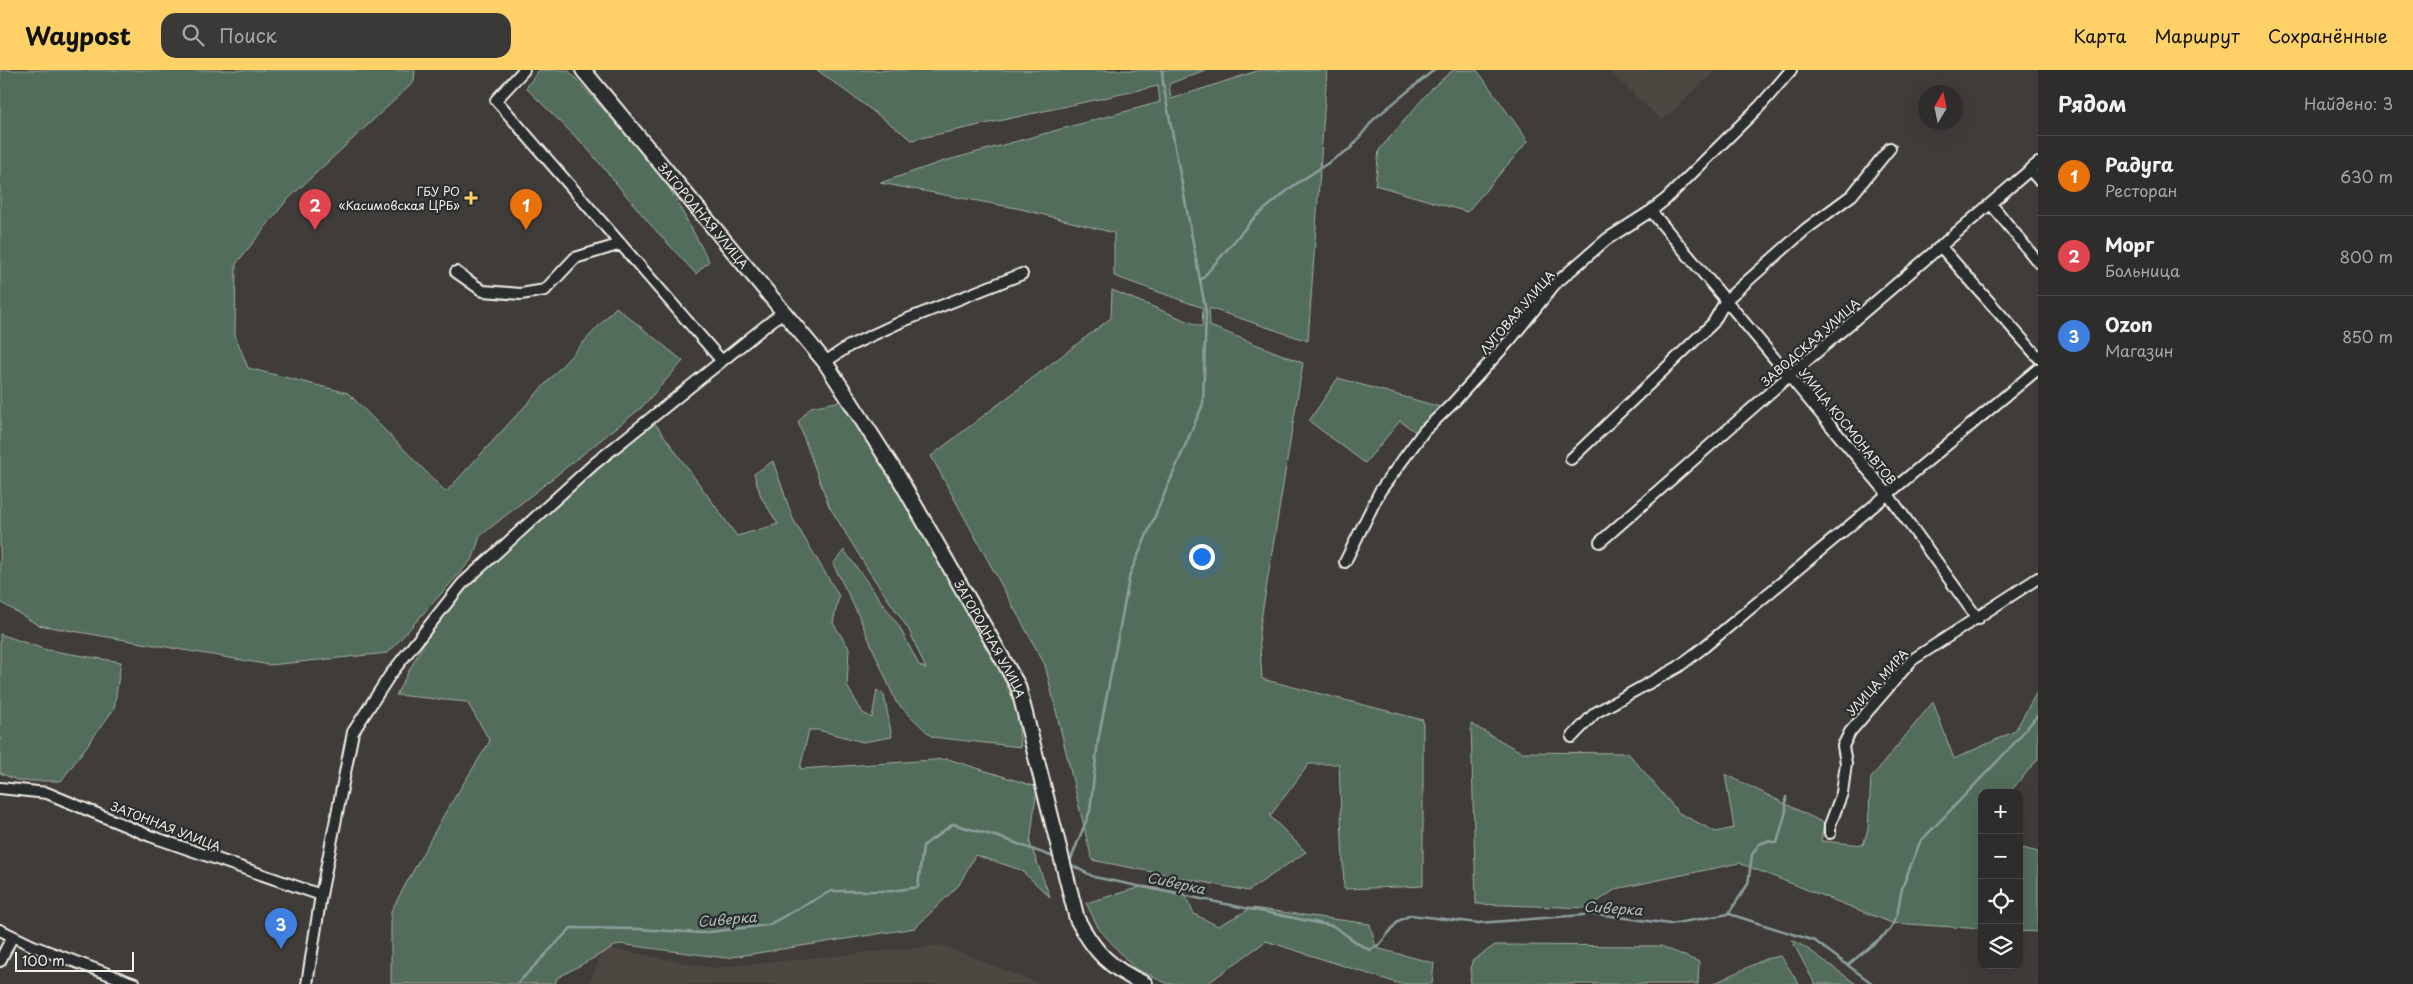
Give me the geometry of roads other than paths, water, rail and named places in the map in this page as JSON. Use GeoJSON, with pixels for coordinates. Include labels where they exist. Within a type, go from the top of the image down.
{"type":"FeatureCollection","features":[{"type":"Feature","properties":{"kind":"main road","name":"ЗАГОРОДНАЯ УЛИЦА"},"geometry":{"type":"LineString","coordinates":[[582,70],[784,311],[824,362],[898,476],[1018,686],[1077,919],[1090,944],[1108,962],[1145,984]]}},
{"type":"Feature","properties":{"kind":"street"},"geometry":{"type":"LineString","coordinates":[[524,70],[496,100],[721,360]]}},
{"type":"Feature","properties":{"kind":"street","name":"ЛУГОВАЯ УЛИЦА"},"geometry":{"type":"LineString","coordinates":[[1345,562],[1380,491],[1424,431],[1452,404],[1511,339],[1554,284],[1607,239],[1651,211],[1707,160],[1791,70]]}},
{"type":"Feature","properties":{"kind":"street"},"geometry":{"type":"LineString","coordinates":[[1570,459],[1713,323],[1726,300],[1806,229],[1852,195],[1890,148]]}},
{"type":"Feature","properties":{"kind":"street"},"geometry":{"type":"LineString","coordinates":[[2034,167],[2038,179]]}},
{"type":"Feature","properties":{"kind":"street","name":"ЗАВОДСКАЯ УЛИЦА"},"geometry":{"type":"LineString","coordinates":[[1600,542],[1790,375],[2034,167]]}},
{"type":"Feature","properties":{"kind":"street"},"geometry":{"type":"LineString","coordinates":[[1990,204],[2038,262]]}},
{"type":"Feature","properties":{"kind":"street","name":"УЛИЦА КОСМОНАВТОВ"},"geometry":{"type":"LineString","coordinates":[[1651,211],[1887,493],[1978,619]]}},
{"type":"Feature","properties":{"kind":"street"},"geometry":{"type":"LineString","coordinates":[[456,272],[483,292],[521,294],[545,290],[575,258],[621,244]]}},
{"type":"Feature","properties":{"kind":"street"},"geometry":{"type":"LineString","coordinates":[[1941,246],[2038,357]]}},
{"type":"Feature","properties":{"kind":"street"},"geometry":{"type":"LineString","coordinates":[[824,362],[849,346],[903,321],[1022,274]]}},
{"type":"Feature","properties":{"kind":"street"},"geometry":{"type":"LineString","coordinates":[[307,984],[321,895],[353,732],[390,675],[462,584],[594,464],[784,311]]}},
{"type":"Feature","properties":{"kind":"street"},"geometry":{"type":"LineString","coordinates":[[1572,737],[1595,712],[1685,662],[2038,369]]}},
{"type":"Feature","properties":{"kind":"street","name":"УЛИЦА МИРА"},"geometry":{"type":"LineString","coordinates":[[1830,833],[1830,825],[1842,793],[1846,763],[1843,746],[1850,732],[1912,660],[1978,619],[2038,578]]}},
{"type":"Feature","properties":{"kind":"street","name":"ЗАТОННАЯ УЛИЦА"},"geometry":{"type":"LineString","coordinates":[[0,788],[47,793],[150,836],[321,895]]}},
{"type":"Feature","properties":{"kind":"street"},"geometry":{"type":"LineString","coordinates":[[0,930],[12,937],[135,984]]}},
{"type":"Feature","properties":{"kind":"street"},"geometry":{"type":"LineString","coordinates":[[0,961],[12,937]]}},
{"type":"Feature","properties":{"kind":"waterway"},"geometry":{"type":"LineString","coordinates":[[1069,864],[1090,811],[1098,741],[1130,574],[1203,404],[1206,312],[1162,70]]}},
{"type":"Feature","properties":{"kind":"waterway"},"geometry":{"type":"LineString","coordinates":[[1201,280],[1254,218],[1293,186],[1351,148],[1374,119],[1434,70]]}},
{"type":"Feature","properties":{"kind":"waterway"},"geometry":{"type":"LineString","coordinates":[[1848,965],[1890,930],[1897,915],[1902,888],[1920,842],[2010,748],[2038,715]]}},
{"type":"Feature","properties":{"kind":"waterway"},"geometry":{"type":"LineString","coordinates":[[1729,913],[1748,884],[1752,855],[1759,844],[1768,841],[1777,843],[1786,811],[1786,797]]}},
{"type":"Feature","properties":{"kind":"waterway","name":"Сиверка"},"geometry":{"type":"LineString","coordinates":[[517,984],[571,928],[639,929],[701,933],[768,925],[831,891],[893,891],[918,887],[923,846],[953,824],[1005,839],[1056,858]]}},
{"type":"Feature","properties":{"kind":"waterway","name":"Сиверка"},"geometry":{"type":"LineString","coordinates":[[1068,863],[1094,877],[1333,926],[1370,950],[1380,944],[1398,921],[1411,915],[1478,923],[1596,914],[1670,924],[1729,914],[1815,941],[1873,984]]}},
{"type":"Feature","properties":{"kind":"place","name":"ГБУ РО «Касимовская ЦРБ»"},"geometry":{"type":"Point","coordinates":[471,198]}},
{"type":"Feature","properties":{"kind":"place","name":"Морг"},"geometry":{"type":"Point","coordinates":[315,230]}},
{"type":"Feature","properties":{"kind":"place","name":"Радуга"},"geometry":{"type":"Point","coordinates":[526,230]}},
{"type":"Feature","properties":{"kind":"place","name":"Ozon"},"geometry":{"type":"Point","coordinates":[281,949]}}]}
